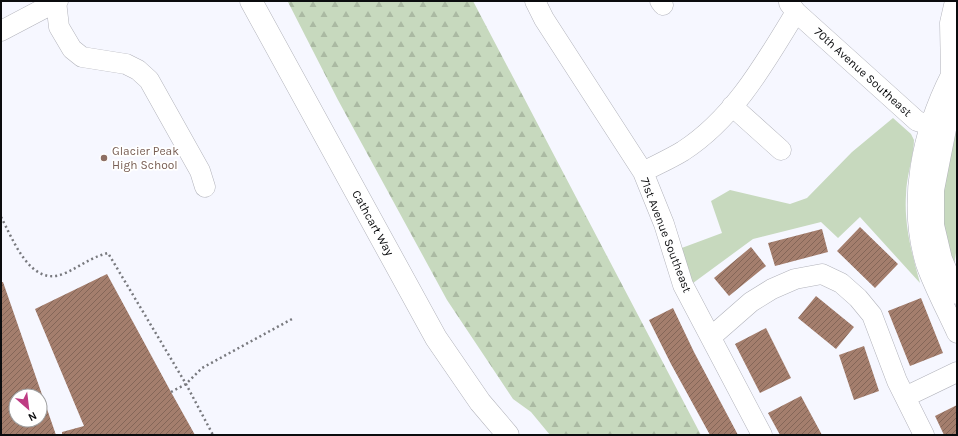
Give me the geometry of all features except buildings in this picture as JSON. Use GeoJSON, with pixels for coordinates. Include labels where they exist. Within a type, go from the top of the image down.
{"type":"FeatureCollection","features":[{"type":"Feature","properties":{"kind":"main road","name":"Cathcart Way"},"geometry":{"type":"LineString","coordinates":[[251,1],[436,338],[480,402],[508,435]]}},
{"type":"Feature","properties":{"kind":"street"},"geometry":{"type":"LineString","coordinates":[[1,31],[57,1],[59,27],[72,49],[82,57],[126,64],[138,70],[149,80],[200,171],[204,187]]}},
{"type":"Feature","properties":{"kind":"street","name":"71st Avenue Southeast"},"geometry":{"type":"LineString","coordinates":[[535,1],[544,18],[643,172],[664,224],[683,285],[762,435]]}},
{"type":"Feature","properties":{"kind":"street"},"geometry":{"type":"LineString","coordinates":[[955,1],[950,23],[951,75],[940,96],[934,190],[934,225],[942,259],[957,294]]}},
{"type":"Feature","properties":{"kind":"street"},"geometry":{"type":"LineString","coordinates":[[643,172],[683,150],[717,123],[732,106],[770,55],[792,7]]}},
{"type":"Feature","properties":{"kind":"street","name":"70th Avenue Southeast"},"geometry":{"type":"LineString","coordinates":[[792,7],[917,121],[938,127]]}},
{"type":"Feature","properties":{"kind":"street"},"geometry":{"type":"LineString","coordinates":[[732,106],[781,150]]}},
{"type":"Feature","properties":{"kind":"street"},"geometry":{"type":"LineString","coordinates":[[938,127],[917,189],[919,228],[926,264],[957,334]]}},
{"type":"Feature","properties":{"kind":"street"},"geometry":{"type":"LineString","coordinates":[[711,337],[751,302],[772,288],[795,279],[822,274],[841,283],[858,298],[872,315],[897,381],[924,435]]}},
{"type":"Feature","properties":{"kind":"street"},"geometry":{"type":"LineString","coordinates":[[905,397],[957,372]]}},
{"type":"Feature","properties":{"kind":"path"},"geometry":{"type":"LineString","coordinates":[[1,217],[22,256],[33,269],[46,276],[60,275],[78,267],[92,257],[108,253],[186,384],[213,435]]}},
{"type":"Feature","properties":{"kind":"path"},"geometry":{"type":"LineString","coordinates":[[171,392],[186,384],[202,368],[292,319]]}},
{"type":"Feature","properties":{"kind":"green space"},"geometry":{"type":"Polygon","coordinates":[[[473,1],[701,435],[550,435],[531,412],[513,399],[447,300],[338,100],[288,2],[473,1]]]}},
{"type":"Feature","properties":{"kind":"green space"},"geometry":{"type":"Polygon","coordinates":[[[957,114],[957,246],[953,273],[939,218],[957,114]]]}},
{"type":"Feature","properties":{"kind":"green space"},"geometry":{"type":"Polygon","coordinates":[[[893,118],[911,134],[914,140],[906,188],[906,217],[909,239],[920,283],[860,217],[838,238],[821,222],[753,239],[689,286],[679,249],[722,233],[711,201],[730,190],[790,204],[807,198],[852,152],[893,118]]]}},
{"type":"Feature","properties":{"kind":"place","name":"Glacier Peak High School"},"geometry":{"type":"Point","coordinates":[104,158]}}]}
